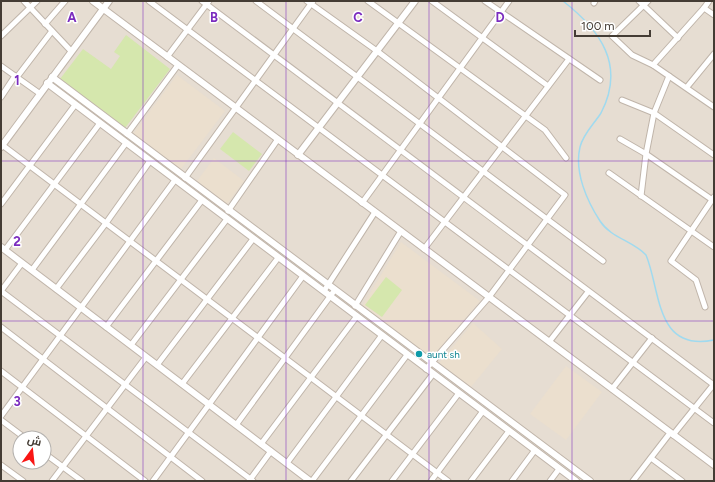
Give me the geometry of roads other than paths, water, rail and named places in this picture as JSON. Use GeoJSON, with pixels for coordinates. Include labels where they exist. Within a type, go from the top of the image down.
{"type":"FeatureCollection","features":[{"type":"Feature","properties":{"kind":"street"},"geometry":{"type":"LineString","coordinates":[[24,1],[71,51]]}},
{"type":"Feature","properties":{"kind":"street"},"geometry":{"type":"LineString","coordinates":[[1,36],[36,1]]}},
{"type":"Feature","properties":{"kind":"street"},"geometry":{"type":"LineString","coordinates":[[45,24],[65,1]]}},
{"type":"Feature","properties":{"kind":"street"},"geometry":{"type":"LineString","coordinates":[[93,1],[714,466]]}},
{"type":"Feature","properties":{"kind":"street"},"geometry":{"type":"LineString","coordinates":[[109,1],[1,145],[30,165],[448,481]]}},
{"type":"Feature","properties":{"kind":"street"},"geometry":{"type":"LineString","coordinates":[[149,1],[714,423]]}},
{"type":"Feature","properties":{"kind":"street"},"geometry":{"type":"LineString","coordinates":[[202,1],[208,3],[274,55],[714,385],[633,481]]}},
{"type":"Feature","properties":{"kind":"street"},"geometry":{"type":"LineString","coordinates":[[256,1],[603,261]]}},
{"type":"Feature","properties":{"kind":"street"},"geometry":{"type":"LineString","coordinates":[[368,1],[545,130],[566,158]]}},
{"type":"Feature","properties":{"kind":"street"},"geometry":{"type":"LineString","coordinates":[[298,155],[414,1]]}},
{"type":"Feature","properties":{"kind":"street"},"geometry":{"type":"LineString","coordinates":[[432,1],[548,86]]}},
{"type":"Feature","properties":{"kind":"street"},"geometry":{"type":"LineString","coordinates":[[485,1],[600,80]]}},
{"type":"Feature","properties":{"kind":"street"},"geometry":{"type":"LineString","coordinates":[[362,203],[509,1]]}},
{"type":"Feature","properties":{"kind":"street"},"geometry":{"type":"LineString","coordinates":[[639,1],[678,38]]}},
{"type":"Feature","properties":{"kind":"street"},"geometry":{"type":"LineString","coordinates":[[648,1],[612,36],[632,55],[653,65],[714,107]]}},
{"type":"Feature","properties":{"kind":"street"},"geometry":{"type":"LineString","coordinates":[[653,65],[709,1]]}},
{"type":"Feature","properties":{"kind":"street"},"geometry":{"type":"LineString","coordinates":[[184,178],[234,107],[274,55],[310,2],[439,98],[565,195],[488,297],[426,369]]}},
{"type":"Feature","properties":{"kind":"street"},"geometry":{"type":"LineString","coordinates":[[167,57],[208,3]]}},
{"type":"Feature","properties":{"kind":"street"},"geometry":{"type":"LineString","coordinates":[[704,8],[714,15]]}},
{"type":"Feature","properties":{"kind":"street"},"geometry":{"type":"LineString","coordinates":[[1,97],[52,31]]}},
{"type":"Feature","properties":{"kind":"street"},"geometry":{"type":"LineString","coordinates":[[687,87],[713,58]]}},
{"type":"Feature","properties":{"kind":"street"},"geometry":{"type":"LineString","coordinates":[[424,249],[569,59]]}},
{"type":"Feature","properties":{"kind":"street"},"geometry":{"type":"LineString","coordinates":[[127,134],[178,65]]}},
{"type":"Feature","properties":{"kind":"street"},"geometry":{"type":"LineString","coordinates":[[1,66],[39,93]]}},
{"type":"Feature","properties":{"kind":"street"},"geometry":{"type":"LineString","coordinates":[[641,196],[646,154],[654,113],[668,76]]}},
{"type":"Feature","properties":{"kind":"street"},"geometry":{"type":"LineString","coordinates":[[52,77],[334,291],[590,481]]}},
{"type":"Feature","properties":{"kind":"street"},"geometry":{"type":"LineString","coordinates":[[47,83],[576,481]]}},
{"type":"Feature","properties":{"kind":"street"},"geometry":{"type":"LineString","coordinates":[[622,100],[654,113],[714,155]]}},
{"type":"Feature","properties":{"kind":"street"},"geometry":{"type":"LineString","coordinates":[[1,204],[75,105]]}},
{"type":"Feature","properties":{"kind":"street"},"geometry":{"type":"LineString","coordinates":[[100,123],[3,249],[209,405],[311,481],[407,355]]}},
{"type":"Feature","properties":{"kind":"street"},"geometry":{"type":"LineString","coordinates":[[228,210],[278,139]]}},
{"type":"Feature","properties":{"kind":"street"},"geometry":{"type":"LineString","coordinates":[[620,139],[646,154],[713,199],[671,261],[696,280],[705,307]]}},
{"type":"Feature","properties":{"kind":"street"},"geometry":{"type":"LineString","coordinates":[[32,270],[126,143]]}},
{"type":"Feature","properties":{"kind":"street"},"geometry":{"type":"LineString","coordinates":[[56,289],[106,223],[150,161]]}},
{"type":"Feature","properties":{"kind":"street"},"geometry":{"type":"LineString","coordinates":[[609,173],[714,247]]}},
{"type":"Feature","properties":{"kind":"street"},"geometry":{"type":"LineString","coordinates":[[1,416],[175,180]]}},
{"type":"Feature","properties":{"kind":"street"},"geometry":{"type":"LineString","coordinates":[[106,326],[202,200]]}},
{"type":"Feature","properties":{"kind":"street"},"geometry":{"type":"LineString","coordinates":[[324,291],[375,212]]}},
{"type":"Feature","properties":{"kind":"street"},"geometry":{"type":"LineString","coordinates":[[131,345],[227,219]]}},
{"type":"Feature","properties":{"kind":"street"},"geometry":{"type":"LineString","coordinates":[[355,306],[401,232]]}},
{"type":"Feature","properties":{"kind":"street"},"geometry":{"type":"LineString","coordinates":[[157,365],[253,239]]}},
{"type":"Feature","properties":{"kind":"street"},"geometry":{"type":"LineString","coordinates":[[182,384],[278,258]]}},
{"type":"Feature","properties":{"kind":"street"},"geometry":{"type":"LineString","coordinates":[[291,267],[295,261]]}},
{"type":"Feature","properties":{"kind":"street"},"geometry":{"type":"LineString","coordinates":[[22,263],[1,291],[250,480],[271,451]]}},
{"type":"Feature","properties":{"kind":"street"},"geometry":{"type":"LineString","coordinates":[[153,481],[303,276]]}},
{"type":"Feature","properties":{"kind":"street"},"geometry":{"type":"LineString","coordinates":[[236,425],[334,291]]}},
{"type":"Feature","properties":{"kind":"street"},"geometry":{"type":"LineString","coordinates":[[549,342],[588,292]]}},
{"type":"Feature","properties":{"kind":"street"},"geometry":{"type":"LineString","coordinates":[[261,444],[357,316]]}},
{"type":"Feature","properties":{"kind":"street"},"geometry":{"type":"LineString","coordinates":[[1,327],[202,481]]}},
{"type":"Feature","properties":{"kind":"street"},"geometry":{"type":"LineString","coordinates":[[287,463],[382,336]]}},
{"type":"Feature","properties":{"kind":"street"},"geometry":{"type":"LineString","coordinates":[[612,389],[652,338]]}},
{"type":"Feature","properties":{"kind":"street"},"geometry":{"type":"LineString","coordinates":[[52,481],[146,357]]}},
{"type":"Feature","properties":{"kind":"street"},"geometry":{"type":"LineString","coordinates":[[1,371],[145,481]]}},
{"type":"Feature","properties":{"kind":"street"},"geometry":{"type":"LineString","coordinates":[[351,481],[433,374]]}},
{"type":"Feature","properties":{"kind":"street"},"geometry":{"type":"LineString","coordinates":[[392,481],[459,393]]}},
{"type":"Feature","properties":{"kind":"street"},"geometry":{"type":"LineString","coordinates":[[431,481],[483,412]]}},
{"type":"Feature","properties":{"kind":"street"},"geometry":{"type":"LineString","coordinates":[[1,420],[14,430]]}},
{"type":"Feature","properties":{"kind":"street"},"geometry":{"type":"LineString","coordinates":[[472,481],[509,431]]}},
{"type":"Feature","properties":{"kind":"street"},"geometry":{"type":"LineString","coordinates":[[512,481],[535,450]]}},
{"type":"Feature","properties":{"kind":"street"},"geometry":{"type":"LineString","coordinates":[[651,458],[682,481]]}},
{"type":"Feature","properties":{"kind":"street"},"geometry":{"type":"LineString","coordinates":[[52,459],[82,481]]}},
{"type":"Feature","properties":{"kind":"street"},"geometry":{"type":"LineString","coordinates":[[1,465],[23,481]]}},
{"type":"Feature","properties":{"kind":"street"},"geometry":{"type":"LineString","coordinates":[[550,481],[559,469]]}},
{"type":"Feature","properties":{"kind":"waterway"},"geometry":{"type":"LineString","coordinates":[[563,1],[588,24],[598,37],[610,64],[611,79],[608,96],[601,113],[586,133],[580,147],[580,176],[586,195],[595,213],[605,227],[610,232],[635,246],[646,255],[664,316],[671,328],[681,337],[695,341],[714,340]]}},
{"type":"Feature","properties":{"kind":"place","name":"aunt sh"},"geometry":{"type":"Point","coordinates":[419,354]}}]}
